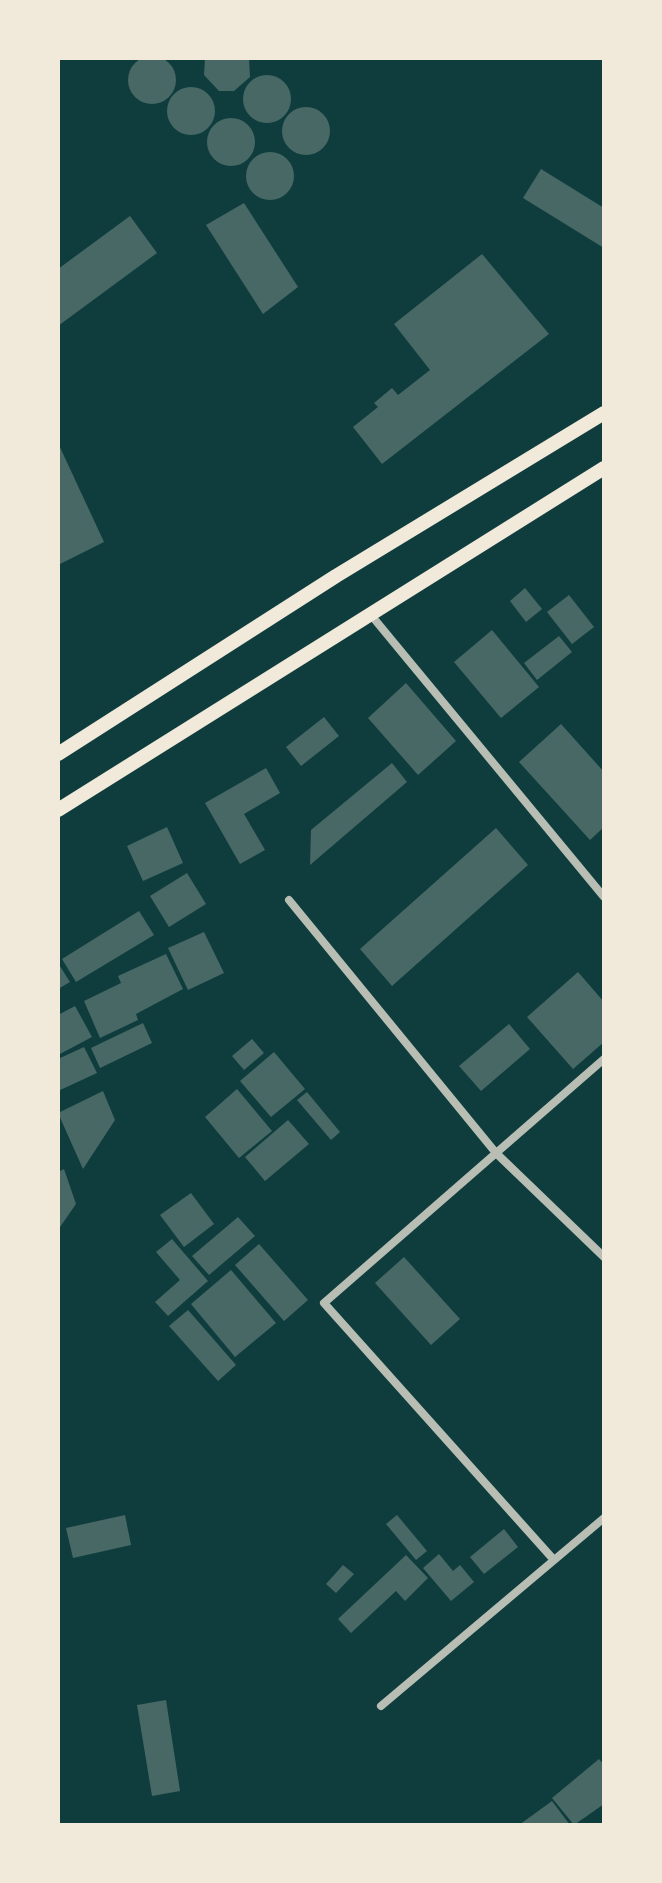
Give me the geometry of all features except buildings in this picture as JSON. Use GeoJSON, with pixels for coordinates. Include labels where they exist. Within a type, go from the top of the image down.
{"type":"FeatureCollection","features":[{"type":"Feature","properties":{"kind":"main road"},"geometry":{"type":"LineString","coordinates":[[58,754],[336,576],[604,413]]}},
{"type":"Feature","properties":{"kind":"main road"},"geometry":{"type":"LineString","coordinates":[[58,810],[604,468]]}},
{"type":"Feature","properties":{"kind":"street"},"geometry":{"type":"LineString","coordinates":[[371,615],[604,897]]}},
{"type":"Feature","properties":{"kind":"street"},"geometry":{"type":"LineString","coordinates":[[289,900],[496,1153],[604,1257]]}},
{"type":"Feature","properties":{"kind":"street"},"geometry":{"type":"LineString","coordinates":[[554,1560],[324,1303],[604,1059]]}},
{"type":"Feature","properties":{"kind":"street"},"geometry":{"type":"LineString","coordinates":[[381,1706],[604,1518]]}}]}
